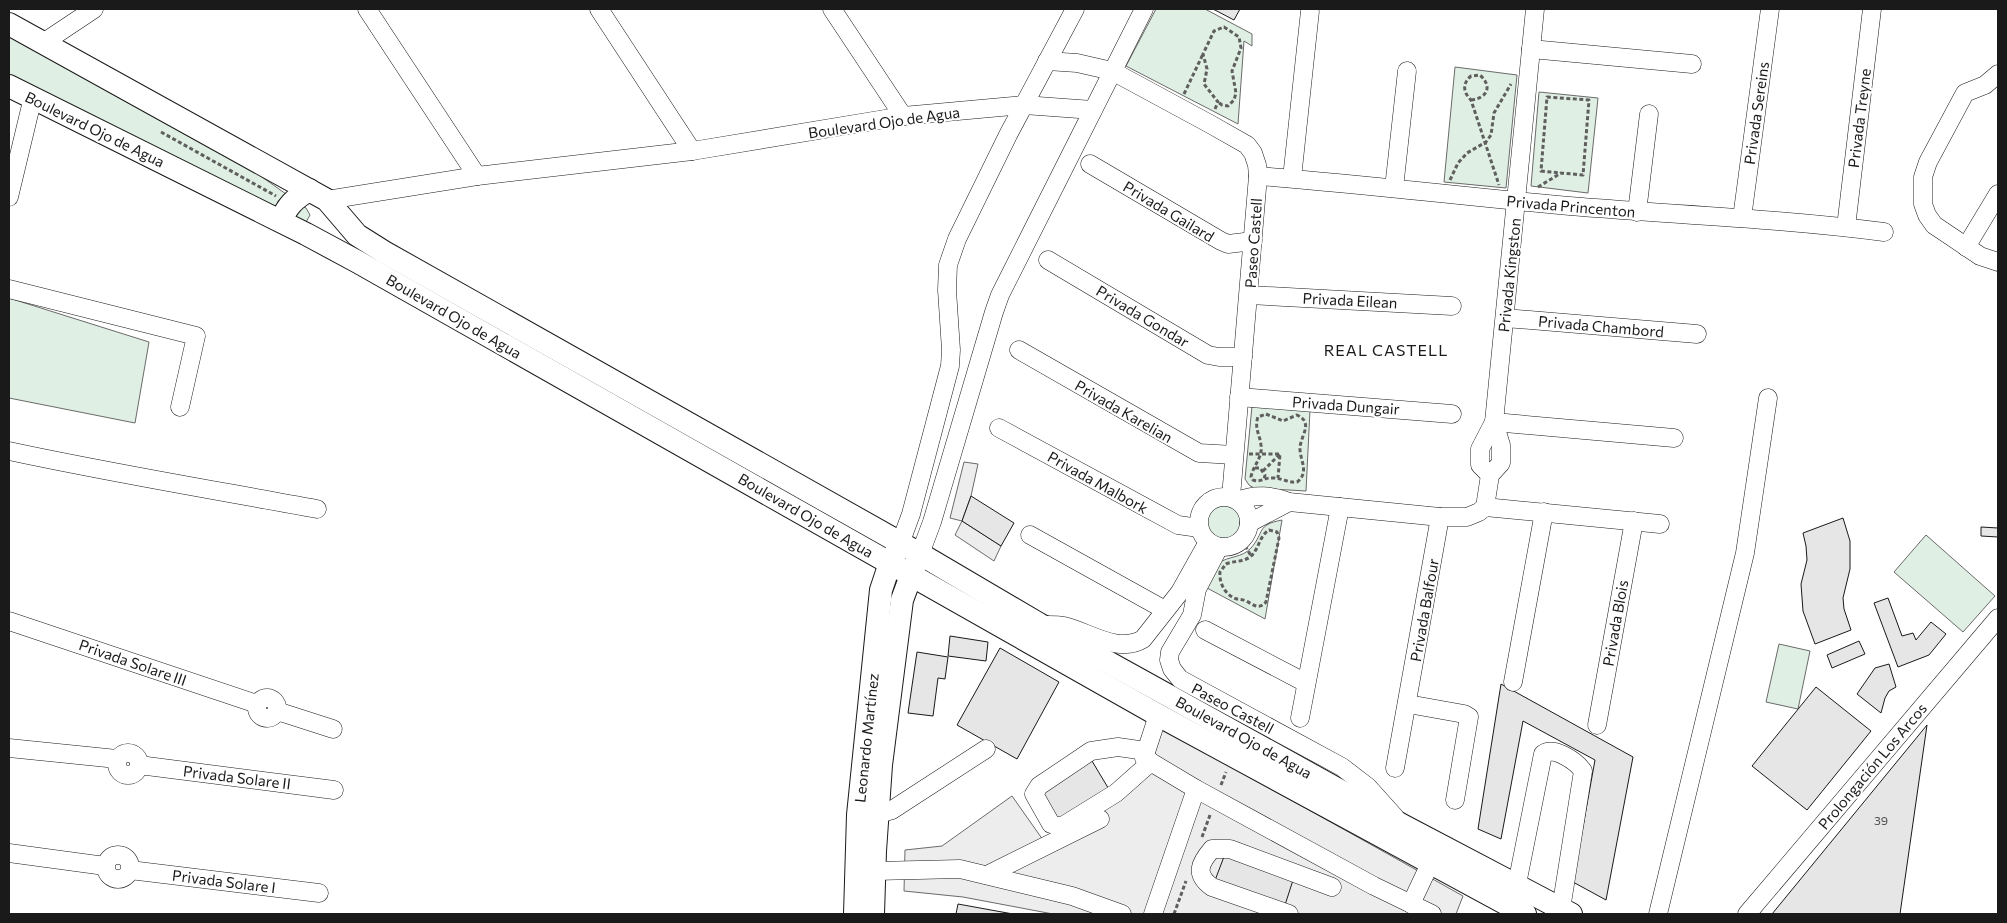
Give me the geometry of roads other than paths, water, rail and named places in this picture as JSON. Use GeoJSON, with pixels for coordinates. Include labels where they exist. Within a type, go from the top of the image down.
{"type":"FeatureCollection","features":[{"type":"Feature","properties":{"kind":"main road","name":"Boulevard Ojo de Agua"},"geometry":{"type":"LineString","coordinates":[[9,24],[318,195],[357,235],[384,252],[903,553],[910,574],[1158,715],[1435,853],[1517,884],[1566,911]]}},
{"type":"Feature","properties":{"kind":"main road","name":"Boulevard Ojo de Agua"},"geometry":{"type":"LineString","coordinates":[[9,86],[306,234],[1039,624],[1402,824],[1435,853],[1526,914]]}},
{"type":"Feature","properties":{"kind":"main road"},"geometry":{"type":"LineString","coordinates":[[281,221],[287,207],[296,198],[318,195],[325,212],[322,219],[306,234]]}},
{"type":"Feature","properties":{"kind":"main road","name":"Leonardo Martínez"},"geometry":{"type":"LineString","coordinates":[[873,914],[862,772],[881,590],[903,553]]}},
{"type":"Feature","properties":{"kind":"main road","name":"Leonardo Martínez"},"geometry":{"type":"LineString","coordinates":[[855,904],[878,814],[881,765],[902,600],[910,574]]}},
{"type":"Feature","properties":{"kind":"main road"},"geometry":{"type":"LineString","coordinates":[[855,904],[869,854]]}},
{"type":"Feature","properties":{"kind":"street"},"geometry":{"type":"LineString","coordinates":[[43,43],[94,9]]}},
{"type":"Feature","properties":{"kind":"street"},"geometry":{"type":"LineString","coordinates":[[367,9],[477,176]]}},
{"type":"Feature","properties":{"kind":"street"},"geometry":{"type":"LineString","coordinates":[[599,9],[692,152]]}},
{"type":"Feature","properties":{"kind":"street"},"geometry":{"type":"LineString","coordinates":[[832,9],[903,116]]}},
{"type":"Feature","properties":{"kind":"street"},"geometry":{"type":"LineString","coordinates":[[903,553],[911,514],[950,366],[948,265],[957,239],[1024,105],[1075,9]]}},
{"type":"Feature","properties":{"kind":"street"},"geometry":{"type":"LineString","coordinates":[[903,553],[932,522],[1000,295],[1144,9]]}},
{"type":"Feature","properties":{"kind":"street","name":"Privada Kingston"},"geometry":{"type":"LineString","coordinates":[[1485,507],[1490,475],[1480,465],[1480,449],[1494,422],[1505,318],[1510,201],[1529,80],[1534,9]]}},
{"type":"Feature","properties":{"kind":"street","name":"Privada Sereins"},"geometry":{"type":"LineString","coordinates":[[1742,218],[1770,9]]}},
{"type":"Feature","properties":{"kind":"street","name":"Privada Treyne"},"geometry":{"type":"LineString","coordinates":[[1846,227],[1872,9]]}},
{"type":"Feature","properties":{"kind":"street"},"geometry":{"type":"LineString","coordinates":[[1292,178],[1310,11]]}},
{"type":"Feature","properties":{"kind":"street"},"geometry":{"type":"LineString","coordinates":[[1531,49],[1692,64]]}},
{"type":"Feature","properties":{"kind":"street","name":"Paseo Castell"},"geometry":{"type":"LineString","coordinates":[[1047,61],[1077,63],[1112,71],[1247,145],[1253,153],[1258,176],[1234,456],[1234,499]]}},
{"type":"Feature","properties":{"kind":"street"},"geometry":{"type":"LineString","coordinates":[[1394,188],[1407,71]]}},
{"type":"Feature","properties":{"kind":"street"},"geometry":{"type":"LineString","coordinates":[[1994,85],[1965,93],[1928,162],[1923,177],[1924,204],[1927,215],[1934,225],[1980,256],[1998,262]]}},
{"type":"Feature","properties":{"kind":"street"},"geometry":{"type":"LineString","coordinates":[[9,197],[33,97]]}},
{"type":"Feature","properties":{"kind":"street","name":"Boulevard Ojo de Agua"},"geometry":{"type":"LineString","coordinates":[[318,195],[692,152],[903,116],[1024,105],[1093,110]]}},
{"type":"Feature","properties":{"kind":"street"},"geometry":{"type":"LineString","coordinates":[[1637,212],[1649,114]]}},
{"type":"Feature","properties":{"kind":"street","name":"Privada Gailard"},"geometry":{"type":"LineString","coordinates":[[1090,164],[1221,241],[1228,244],[1253,241]]}},
{"type":"Feature","properties":{"kind":"street","name":"Privada Princenton"},"geometry":{"type":"LineString","coordinates":[[1258,176],[1448,193],[1510,201],[1637,212],[1742,218],[1884,232]]}},
{"type":"Feature","properties":{"kind":"street"},"geometry":{"type":"LineString","coordinates":[[1966,246],[1998,194]]}},
{"type":"Feature","properties":{"kind":"street","name":"Privada Gondar"},"geometry":{"type":"LineString","coordinates":[[1048,260],[1208,355],[1243,357]]}},
{"type":"Feature","properties":{"kind":"street"},"geometry":{"type":"LineString","coordinates":[[9,289],[196,336],[180,407]]}},
{"type":"Feature","properties":{"kind":"street","name":"Privada Eilean"},"geometry":{"type":"LineString","coordinates":[[1249,295],[1452,306]]}},
{"type":"Feature","properties":{"kind":"street","name":"Privada Chambord"},"geometry":{"type":"LineString","coordinates":[[1505,318],[1698,334]]}},
{"type":"Feature","properties":{"kind":"street","name":"Privada Karelian"},"geometry":{"type":"LineString","coordinates":[[1019,350],[1199,454],[1234,456]]}},
{"type":"Feature","properties":{"kind":"street","name":"Privada Dungair"},"geometry":{"type":"LineString","coordinates":[[1239,397],[1452,414]]}},
{"type":"Feature","properties":{"kind":"street"},"geometry":{"type":"LineString","coordinates":[[1658,914],[1745,553],[1768,398]]}},
{"type":"Feature","properties":{"kind":"street"},"geometry":{"type":"LineString","coordinates":[[1494,422],[1674,438]]}},
{"type":"Feature","properties":{"kind":"street","name":"Privada Malbork"},"geometry":{"type":"LineString","coordinates":[[999,428],[1178,526],[1208,539]]}},
{"type":"Feature","properties":{"kind":"street"},"geometry":{"type":"LineString","coordinates":[[9,451],[84,467],[317,509]]}},
{"type":"Feature","properties":{"kind":"street"},"geometry":{"type":"LineString","coordinates":[[1234,499],[1244,507],[1250,522],[1246,535],[1242,540],[1227,548],[1208,539],[1198,520],[1201,511],[1213,499],[1222,497],[1234,499],[1257,495],[1340,507],[1440,517],[1467,517],[1485,507],[1660,524]]}},
{"type":"Feature","properties":{"kind":"street"},"geometry":{"type":"LineString","coordinates":[[1250,522],[1284,500]]}},
{"type":"Feature","properties":{"kind":"street"},"geometry":{"type":"LineString","coordinates":[[1300,718],[1340,507]]}},
{"type":"Feature","properties":{"kind":"street"},"geometry":{"type":"LineString","coordinates":[[1514,682],[1544,512]]}},
{"type":"Feature","properties":{"kind":"street","name":"Privada Balfour"},"geometry":{"type":"LineString","coordinates":[[1395,768],[1408,704],[1440,517]]}},
{"type":"Feature","properties":{"kind":"street","name":"Privada Blois"},"geometry":{"type":"LineString","coordinates":[[1597,726],[1634,521]]}},
{"type":"Feature","properties":{"kind":"street"},"geometry":{"type":"LineString","coordinates":[[1030,535],[1165,610]]}},
{"type":"Feature","properties":{"kind":"street"},"geometry":{"type":"LineString","coordinates":[[1039,624],[1064,626],[1116,644],[1135,644],[1143,639],[1180,592],[1208,539]]}},
{"type":"Feature","properties":{"kind":"street","name":"Paseo Castell"},"geometry":{"type":"LineString","coordinates":[[1208,539],[1192,615],[1170,652],[1169,660],[1172,669],[1180,679],[1342,767],[1368,787],[1402,824]]}},
{"type":"Feature","properties":{"kind":"street","name":"Prolongación Los Arcos"},"geometry":{"type":"LineString","coordinates":[[1747,914],[1998,618]]}},
{"type":"Feature","properties":{"kind":"street","name":"Privada Solare III"},"geometry":{"type":"LineString","coordinates":[[9,621],[257,704],[262,698],[270,698],[276,703],[277,711],[333,729]]}},
{"type":"Feature","properties":{"kind":"street"},"geometry":{"type":"LineString","coordinates":[[1205,630],[1306,683]]}},
{"type":"Feature","properties":{"kind":"street"},"geometry":{"type":"LineString","coordinates":[[1408,704],[1464,714],[1469,717],[1455,800]]}},
{"type":"Feature","properties":{"kind":"street"},"geometry":{"type":"LineString","coordinates":[[1158,715],[1148,757],[1116,793],[1061,827],[1051,824],[1034,794],[1039,786],[1092,751],[1118,748],[1148,757],[1196,789],[1432,914]]}},
{"type":"Feature","properties":{"kind":"street","name":"Privada Solare II"},"geometry":{"type":"LineString","coordinates":[[9,748],[117,759],[123,754],[131,753],[137,757],[139,765],[334,790]]}},
{"type":"Feature","properties":{"kind":"street"},"geometry":{"type":"LineString","coordinates":[[878,814],[892,810],[986,749]]}},
{"type":"Feature","properties":{"kind":"street"},"geometry":{"type":"LineString","coordinates":[[1517,884],[1543,754],[1553,750],[1579,765],[1583,771],[1566,911]]}},
{"type":"Feature","properties":{"kind":"street"},"geometry":{"type":"LineString","coordinates":[[1153,914],[1196,789]]}},
{"type":"Feature","properties":{"kind":"street"},"geometry":{"type":"LineString","coordinates":[[987,876],[1100,818]]}},
{"type":"Feature","properties":{"kind":"street"},"geometry":{"type":"LineString","coordinates":[[1290,914],[1212,887],[1204,882],[1200,871],[1203,860],[1212,848],[1230,849],[1332,887]]}},
{"type":"Feature","properties":{"kind":"street","name":"Privada Solare I"},"geometry":{"type":"LineString","coordinates":[[9,853],[105,866],[110,857],[120,854],[128,860],[130,870],[319,893]]}},
{"type":"Feature","properties":{"kind":"street"},"geometry":{"type":"LineString","coordinates":[[1411,904],[1435,853]]}},
{"type":"Feature","properties":{"kind":"street"},"geometry":{"type":"LineString","coordinates":[[869,854],[900,871],[960,869],[1072,896],[1122,914]]}},
{"type":"Feature","properties":{"kind":"district","name":"REAL CASTELL"},"geometry":{"type":"Point","coordinates":[1386,349]}}]}
